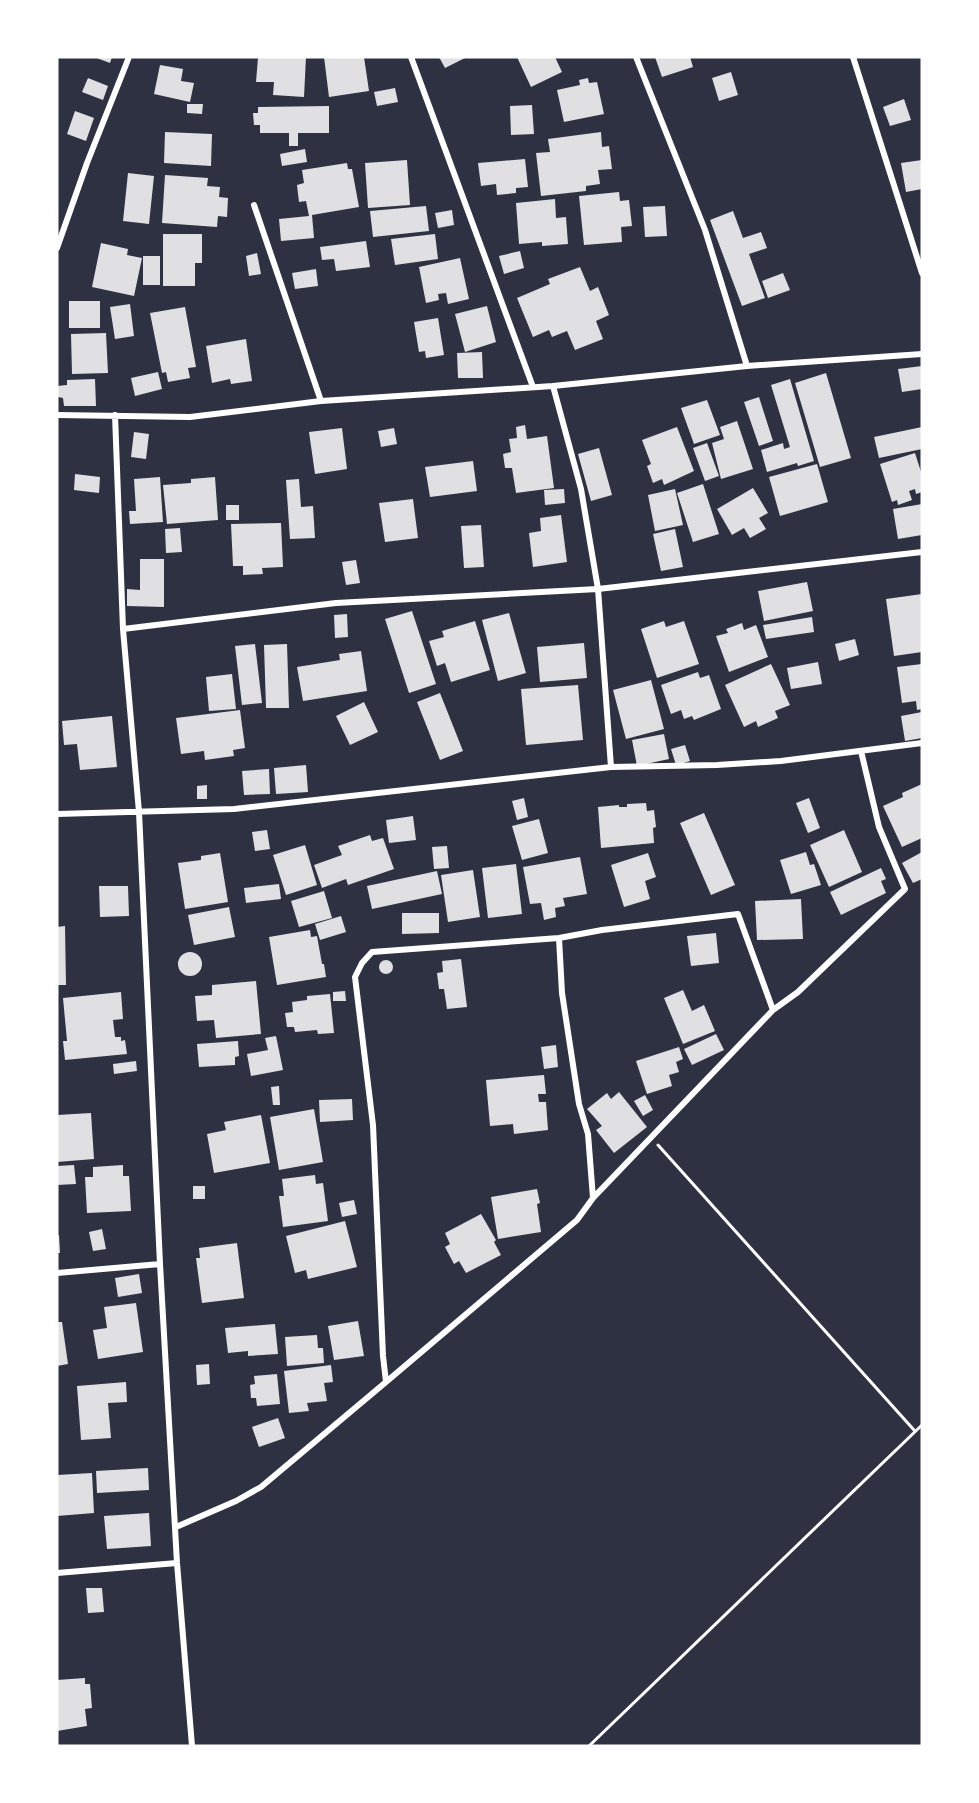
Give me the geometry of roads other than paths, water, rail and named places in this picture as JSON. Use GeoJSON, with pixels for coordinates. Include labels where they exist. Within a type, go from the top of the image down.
{"type":"FeatureCollection","features":[{"type":"Feature","properties":{"kind":"street"},"geometry":{"type":"LineString","coordinates":[[57,248],[87,163],[129,57]]}},
{"type":"Feature","properties":{"kind":"street"},"geometry":{"type":"LineString","coordinates":[[411,57],[533,387]]}},
{"type":"Feature","properties":{"kind":"street"},"geometry":{"type":"LineString","coordinates":[[636,57],[705,230],[747,366]]}},
{"type":"Feature","properties":{"kind":"street"},"geometry":{"type":"LineString","coordinates":[[853,57],[922,273]]}},
{"type":"Feature","properties":{"kind":"street"},"geometry":{"type":"LineString","coordinates":[[254,205],[321,401]]}},
{"type":"Feature","properties":{"kind":"street"},"geometry":{"type":"LineString","coordinates":[[57,415],[190,417],[321,401],[553,386],[747,366],[922,354]]}},
{"type":"Feature","properties":{"kind":"street"},"geometry":{"type":"LineString","coordinates":[[553,386],[581,489],[598,589],[611,767]]}},
{"type":"Feature","properties":{"kind":"street"},"geometry":{"type":"LineString","coordinates":[[114,415],[123,629],[140,812],[160,1264],[177,1563],[192,1746]]}},
{"type":"Feature","properties":{"kind":"street"},"geometry":{"type":"LineString","coordinates":[[123,629],[336,603],[598,589],[922,552]]}},
{"type":"Feature","properties":{"kind":"street"},"geometry":{"type":"LineString","coordinates":[[57,814],[234,808],[611,767],[727,765],[781,761],[922,743]]}},
{"type":"Feature","properties":{"kind":"street"},"geometry":{"type":"LineString","coordinates":[[176,1527],[236,1501],[261,1487],[577,1220],[593,1198],[773,1010],[798,992],[904,888],[879,827],[861,751]]}},
{"type":"Feature","properties":{"kind":"street"},"geometry":{"type":"LineString","coordinates":[[386,1382],[382,1345],[373,1125],[355,977],[362,963],[372,952],[559,938],[602,930],[738,914],[773,1010]]}},
{"type":"Feature","properties":{"kind":"street"},"geometry":{"type":"LineString","coordinates":[[559,938],[562,993],[579,1104],[588,1134],[593,1198]]}},
{"type":"Feature","properties":{"kind":"street"},"geometry":{"type":"LineString","coordinates":[[57,1273],[160,1264]]}},
{"type":"Feature","properties":{"kind":"street"},"geometry":{"type":"LineString","coordinates":[[57,1573],[177,1563]]}}]}
